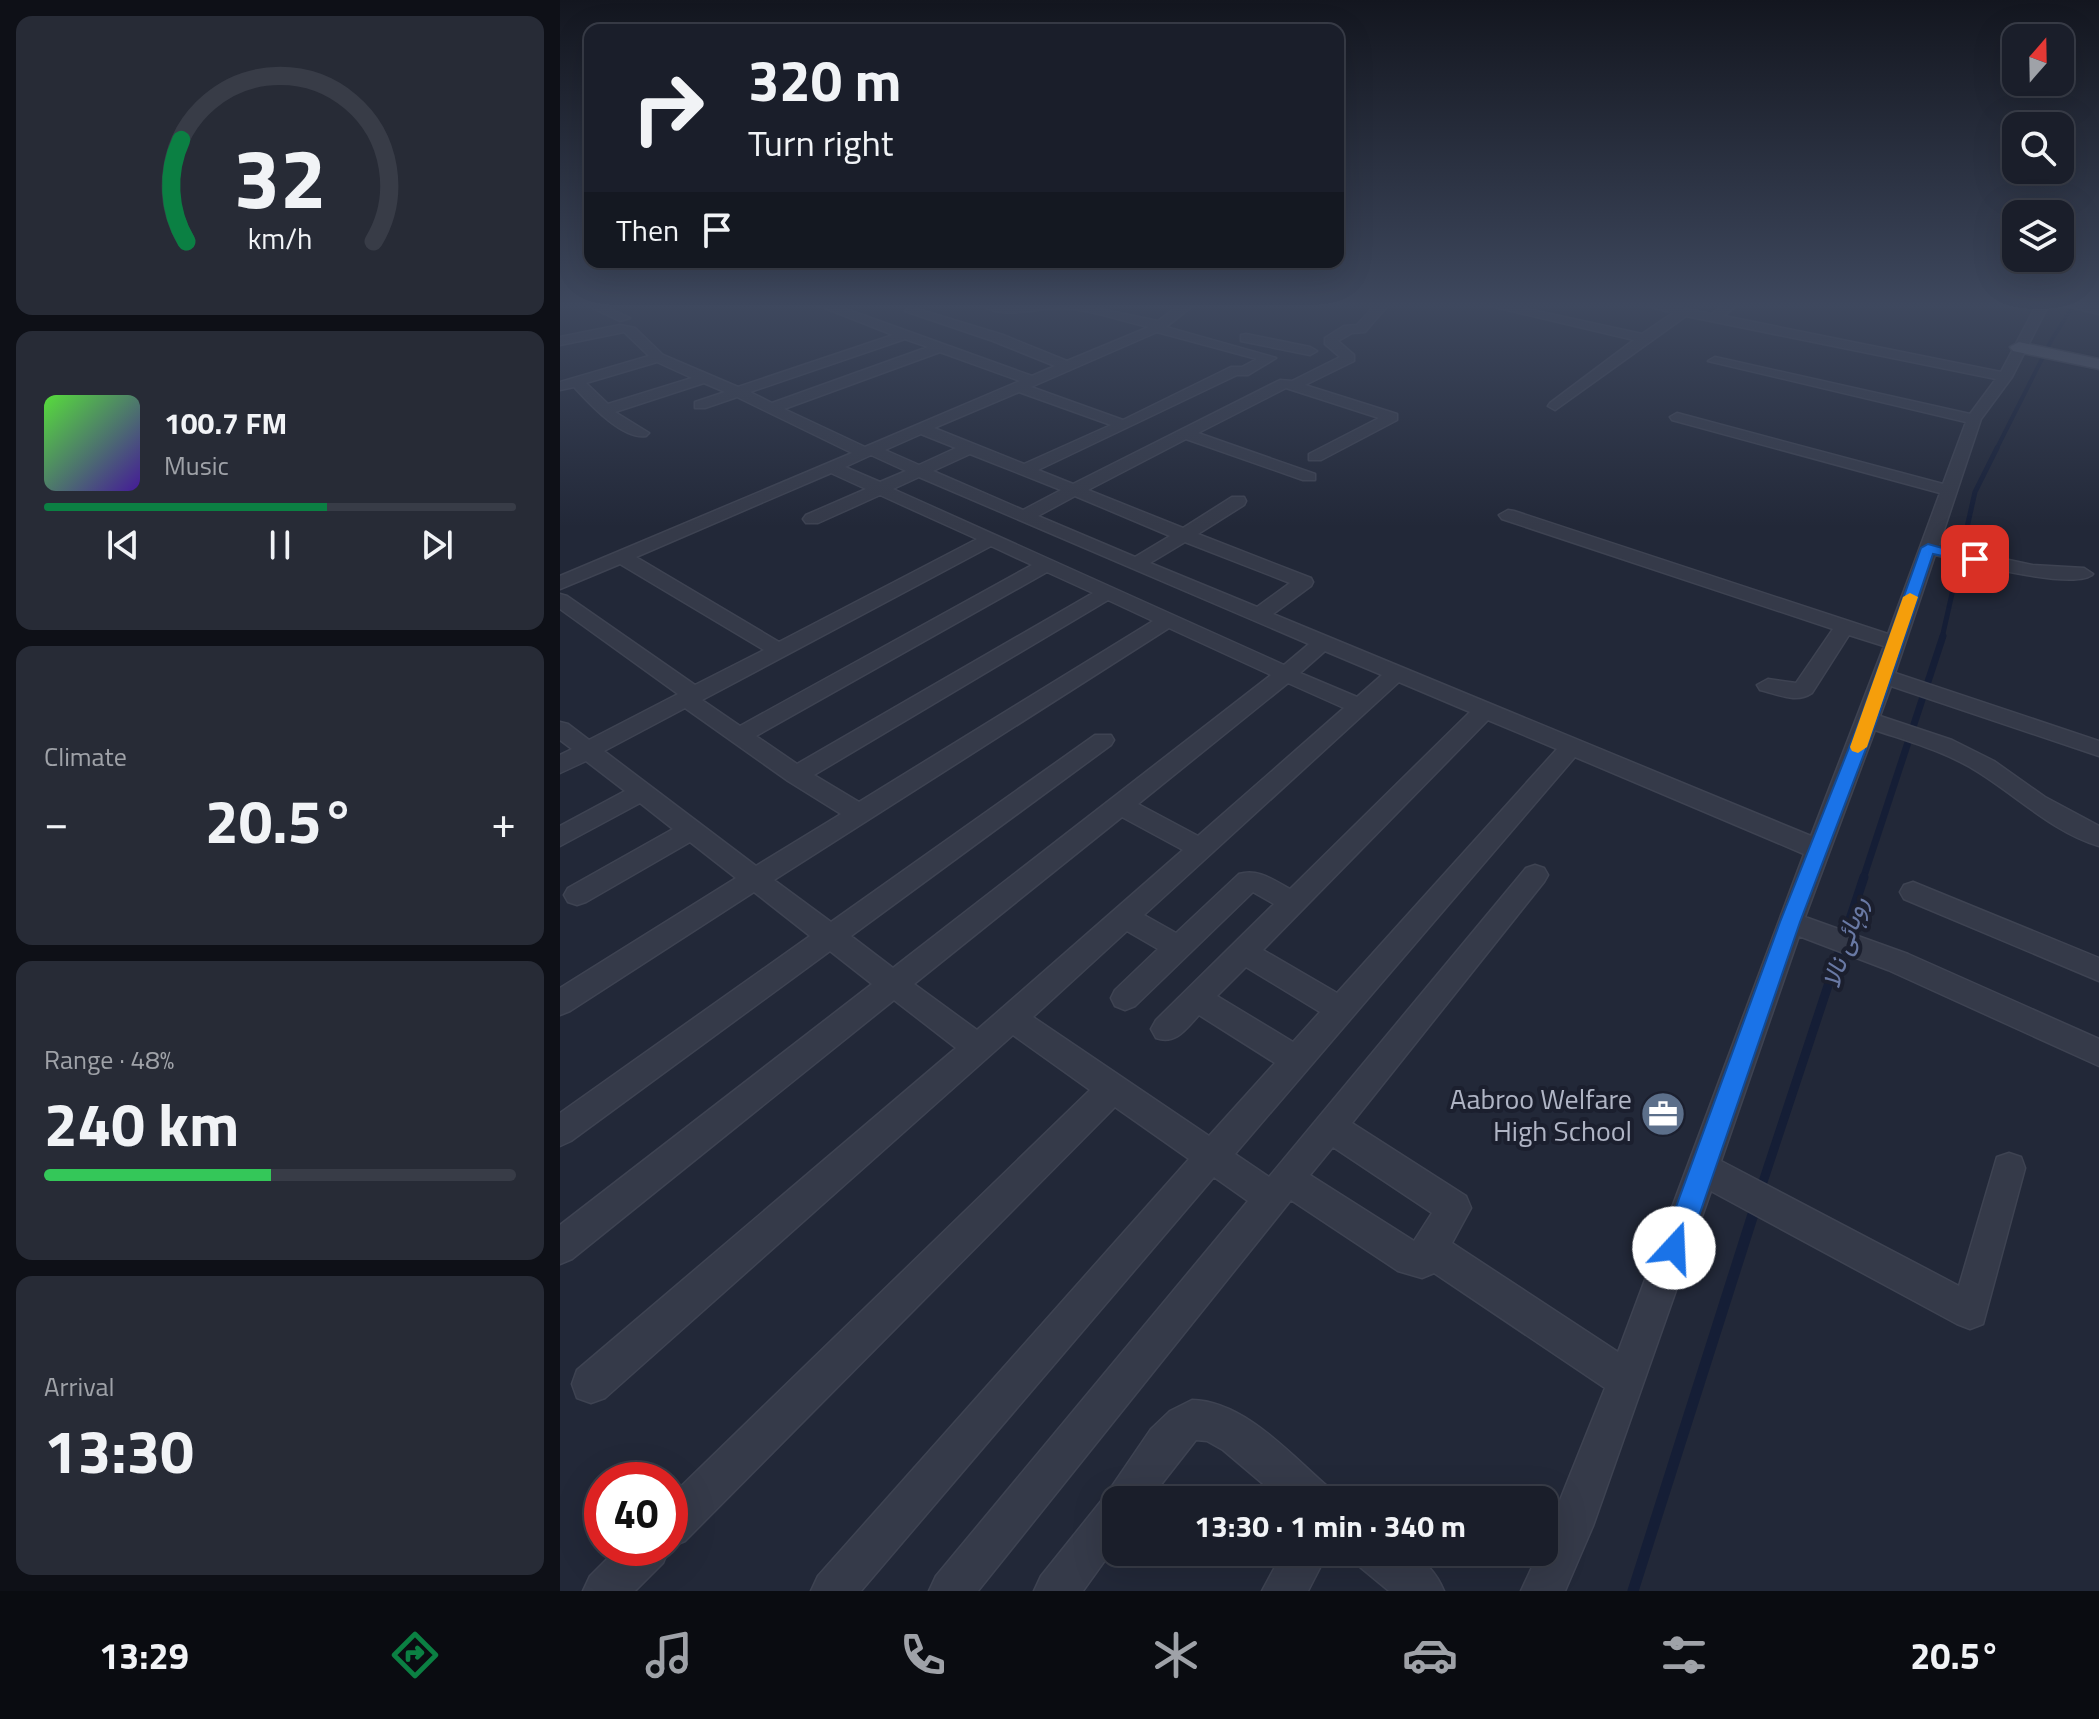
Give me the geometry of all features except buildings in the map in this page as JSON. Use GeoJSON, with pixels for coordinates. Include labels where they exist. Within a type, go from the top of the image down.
{"type":"FeatureCollection","features":[{"type":"Feature","properties":{"kind":"street"},"geometry":{"type":"LineString","coordinates":[[560,386],[593,378]]}},
{"type":"Feature","properties":{"kind":"street"},"geometry":{"type":"LineString","coordinates":[[605,410],[704,378]]}},
{"type":"Feature","properties":{"kind":"street"},"geometry":{"type":"LineString","coordinates":[[706,378],[869,452],[1819,850]]}},
{"type":"Feature","properties":{"kind":"street"},"geometry":{"type":"LineString","coordinates":[[700,405],[778,378]]}},
{"type":"Feature","properties":{"kind":"street"},"geometry":{"type":"LineString","coordinates":[[772,408],[854,378]]}},
{"type":"Feature","properties":{"kind":"street"},"geometry":{"type":"LineString","coordinates":[[1012,378],[1124,425]]}},
{"type":"Feature","properties":{"kind":"street"},"geometry":{"type":"LineString","coordinates":[[560,583],[1038,378]]}},
{"type":"Feature","properties":{"kind":"street"},"geometry":{"type":"LineString","coordinates":[[1024,470],[1219,378]]}},
{"type":"Feature","properties":{"kind":"street"},"geometry":{"type":"LineString","coordinates":[[1293,386],[1309,378]]}},
{"type":"Feature","properties":{"kind":"street"},"geometry":{"type":"LineString","coordinates":[[1555,406],[1591,378]]}},
{"type":"Feature","properties":{"kind":"street"},"geometry":{"type":"LineString","coordinates":[[1792,378],[1974,419]]}},
{"type":"Feature","properties":{"kind":"street"},"geometry":{"type":"LineString","coordinates":[[1543,1591],[1572,1526],[1708,1172],[1799,925],[1819,850],[1879,723],[1894,643],[1933,550],[1948,490],[1974,419],[2004,378]]}},
{"type":"Feature","properties":{"kind":"street"},"geometry":{"type":"LineString","coordinates":[[578,383],[605,410],[641,433]]}},
{"type":"Feature","properties":{"kind":"street"},"geometry":{"type":"LineString","coordinates":[[1024,517],[1285,383],[1392,417],[1315,457]]}},
{"type":"Feature","properties":{"kind":"street"},"geometry":{"type":"LineString","coordinates":[[1677,417],[1948,490]]}},
{"type":"Feature","properties":{"kind":"street"},"geometry":{"type":"LineString","coordinates":[[922,429],[1304,582],[1259,615]]}},
{"type":"Feature","properties":{"kind":"street"},"geometry":{"type":"LineString","coordinates":[[1185,434],[1309,477]]}},
{"type":"Feature","properties":{"kind":"street"},"geometry":{"type":"LineString","coordinates":[[812,519],[970,448]]}},
{"type":"Feature","properties":{"kind":"street"},"geometry":{"type":"LineString","coordinates":[[832,467],[1360,707]]}},
{"type":"Feature","properties":{"kind":"street"},"geometry":{"type":"LineString","coordinates":[[1135,564],[1238,501]]}},
{"type":"Feature","properties":{"kind":"street"},"geometry":{"type":"LineString","coordinates":[[1508,515],[1894,643]]}},
{"type":"Feature","properties":{"kind":"street"},"geometry":{"type":"LineString","coordinates":[[560,765],[991,539]]}},
{"type":"Feature","properties":{"kind":"street"},"geometry":{"type":"LineString","coordinates":[[1933,550],[2032,571],[2084,574]]}},
{"type":"Feature","properties":{"kind":"street"},"geometry":{"type":"LineString","coordinates":[[622,557],[779,650]]}},
{"type":"Feature","properties":{"kind":"street"},"geometry":{"type":"LineString","coordinates":[[739,736],[1047,564]]}},
{"type":"Feature","properties":{"kind":"street"},"geometry":{"type":"LineString","coordinates":[[796,775],[1108,592]]}},
{"type":"Feature","properties":{"kind":"street"},"geometry":{"type":"LineString","coordinates":[[560,600],[739,736],[860,814]]}},
{"type":"Feature","properties":{"kind":"street"},"geometry":{"type":"LineString","coordinates":[[560,1003],[1168,620]]}},
{"type":"Feature","properties":{"kind":"street"},"geometry":{"type":"LineString","coordinates":[[1768,685],[1797,693],[1804,688],[1844,627]]}},
{"type":"Feature","properties":{"kind":"street"},"geometry":{"type":"LineString","coordinates":[[560,1247],[1323,642]]}},
{"type":"Feature","properties":{"kind":"street"},"geometry":{"type":"LineString","coordinates":[[591,1384],[978,1048],[1397,673]]}},
{"type":"Feature","properties":{"kind":"street"},"geometry":{"type":"LineString","coordinates":[[1888,678],[2099,749]]}},
{"type":"Feature","properties":{"kind":"street"},"geometry":{"type":"LineString","coordinates":[[1166,1029],[1485,710]]}},
{"type":"Feature","properties":{"kind":"street"},"geometry":{"type":"LineString","coordinates":[[1879,723],[1944,745],[1986,766],[2046,809],[2099,837]]}},
{"type":"Feature","properties":{"kind":"street"},"geometry":{"type":"LineString","coordinates":[[560,729],[978,1048]]}},
{"type":"Feature","properties":{"kind":"street"},"geometry":{"type":"LineString","coordinates":[[560,1131],[828,935],[1103,740]]}},
{"type":"Feature","properties":{"kind":"street"},"geometry":{"type":"LineString","coordinates":[[833,1591],[1572,746]]}},
{"type":"Feature","properties":{"kind":"street"},"geometry":{"type":"LineString","coordinates":[[560,837],[642,792]]}},
{"type":"Feature","properties":{"kind":"street"},"geometry":{"type":"LineString","coordinates":[[1120,805],[1201,849]]}},
{"type":"Feature","properties":{"kind":"street"},"geometry":{"type":"LineString","coordinates":[[577,895],[691,830]]}},
{"type":"Feature","properties":{"kind":"street"},"geometry":{"type":"LineString","coordinates":[[951,1591],[1535,875]]}},
{"type":"Feature","properties":{"kind":"street"},"geometry":{"type":"LineString","coordinates":[[1125,998],[1248,881],[1256,882],[1293,903]]}},
{"type":"Feature","properties":{"kind":"street"},"geometry":{"type":"LineString","coordinates":[[1913,892],[2099,970]]}},
{"type":"Feature","properties":{"kind":"street"},"geometry":{"type":"LineString","coordinates":[[1125,917],[1177,947]]}},
{"type":"Feature","properties":{"kind":"street"},"geometry":{"type":"LineString","coordinates":[[1799,925],[1873,953],[2099,1053]]}},
{"type":"Feature","properties":{"kind":"street"},"geometry":{"type":"LineString","coordinates":[[1243,952],[1340,1010]]}},
{"type":"Feature","properties":{"kind":"street"},"geometry":{"type":"LineString","coordinates":[[1197,999],[1296,1060]]}},
{"type":"Feature","properties":{"kind":"street"},"geometry":{"type":"LineString","coordinates":[[1012,1018],[1211,1156],[1280,1189],[1410,1259],[1422,1260],[1454,1208],[1330,1127]]}},
{"type":"Feature","properties":{"kind":"street"},"geometry":{"type":"LineString","coordinates":[[688,1508],[1114,1087]]}},
{"type":"Feature","properties":{"kind":"street"},"geometry":{"type":"LineString","coordinates":[[1708,1172],[1970,1311],[2009,1168]]}},
{"type":"Feature","properties":{"kind":"street"},"geometry":{"type":"LineString","coordinates":[[1429,1249],[1627,1380]]}},
{"type":"Feature","properties":{"kind":"street"},"geometry":{"type":"LineString","coordinates":[[1135,1486],[1173,1436],[1190,1420],[1206,1419],[1226,1427],[1296,1486]]}},
{"type":"Feature","properties":{"kind":"street"},"geometry":{"type":"LineString","coordinates":[[1056,1591],[1102,1530]]}},
{"type":"Feature","properties":{"kind":"street"},"geometry":{"type":"LineString","coordinates":[[605,1591],[630,1566]]}},
{"type":"Feature","properties":{"kind":"street"},"geometry":{"type":"LineString","coordinates":[[1284,1591],[1299,1566]]}},
{"type":"Feature","properties":{"kind":"street"},"geometry":{"type":"LineString","coordinates":[[1392,1566],[1422,1591]]}},
{"type":"Feature","properties":{"kind":"waterway","name":"روہائی نالا"},"geometry":{"type":"LineString","coordinates":[[1996,450],[2032,378]]}},
{"type":"Feature","properties":{"kind":"waterway","name":"روہائی نالا"},"geometry":{"type":"LineString","coordinates":[[1942,638],[1975,492],[1996,450]]}},
{"type":"Feature","properties":{"kind":"waterway","name":"روہائی نالا"},"geometry":{"type":"LineString","coordinates":[[1863,879],[1943,636]]}},
{"type":"Feature","properties":{"kind":"waterway","name":"روہائی نالا"},"geometry":{"type":"LineString","coordinates":[[1760,1191],[1864,877]]}},
{"type":"Feature","properties":{"kind":"waterway","name":"روہائی نالا"},"geometry":{"type":"LineString","coordinates":[[1633,1591],[1755,1208]]}},
{"type":"Feature","properties":{"kind":"slow traffic"},"geometry":{"type":"LineString","coordinates":[[1858,747],[1910,597]]}},
{"type":"Feature","properties":{"kind":"place","name":"Aabroo Welfare High School"},"geometry":{"type":"Point","coordinates":[1663,1114]}},
{"type":"Feature","properties":{"kind":"route"},"geometry":{"type":"LineString","coordinates":[[1674,1248],[1928,548],[1975,559]]}}]}
